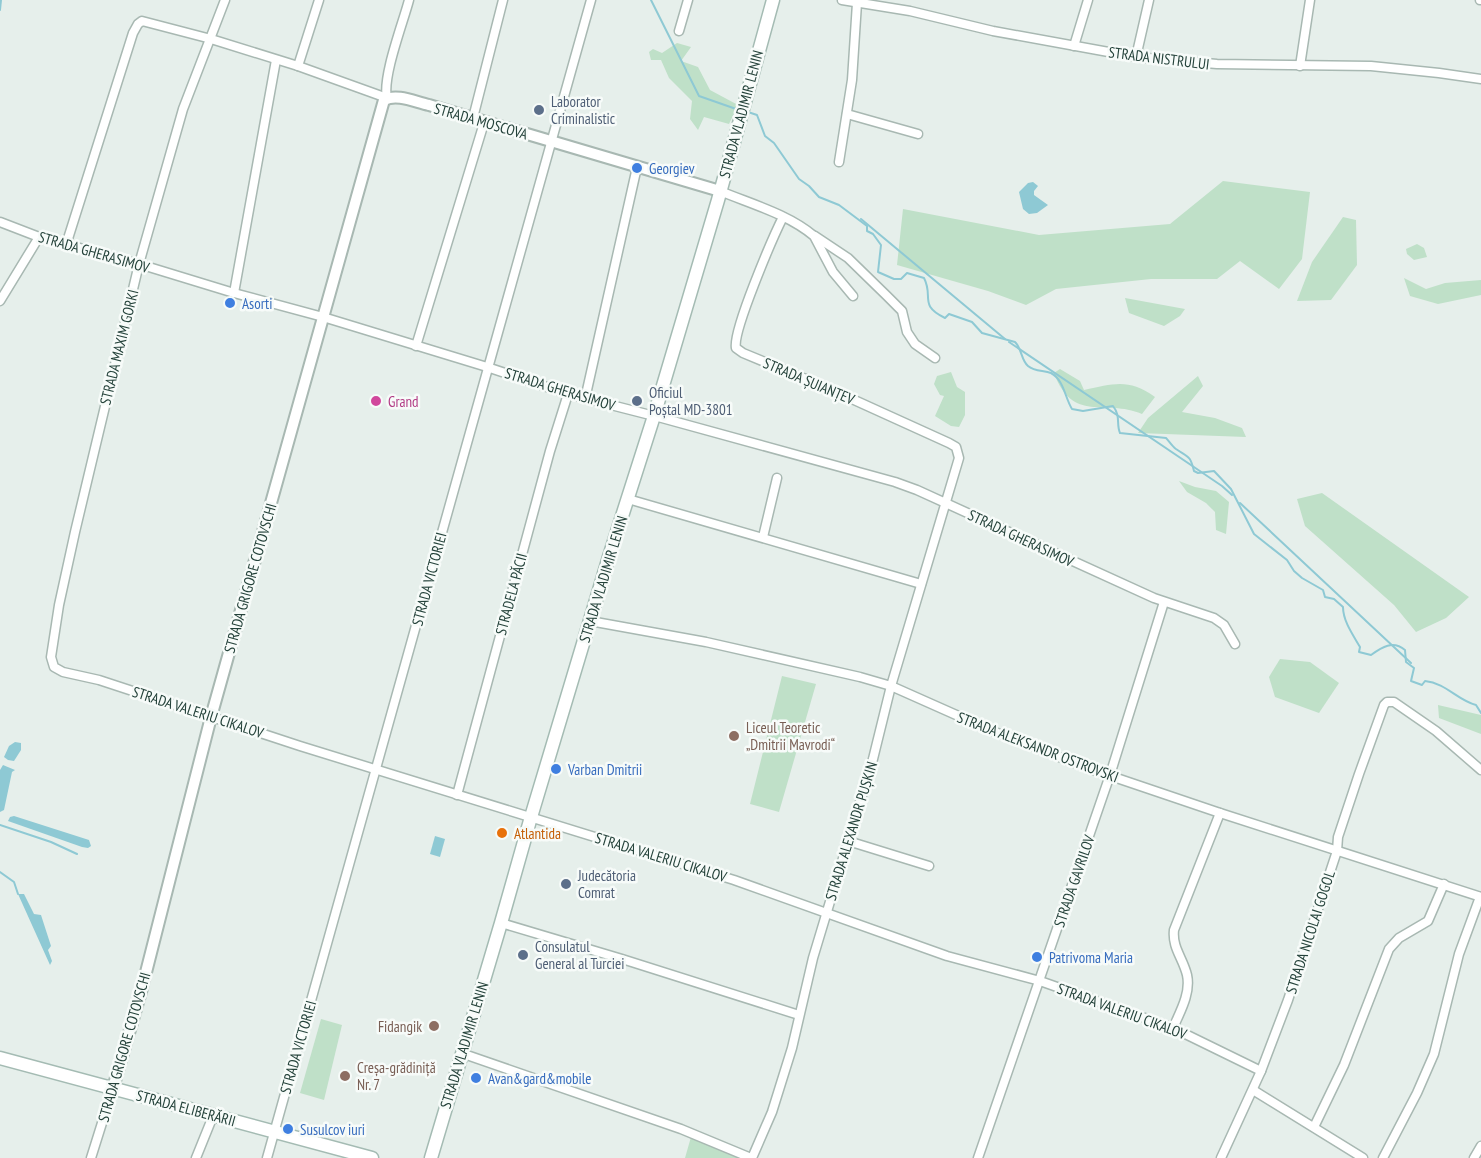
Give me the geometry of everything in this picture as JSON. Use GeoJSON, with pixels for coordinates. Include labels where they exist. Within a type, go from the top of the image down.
{"type":"FeatureCollection","features":[{"type":"Feature","properties":{"kind":"main road","name":"STRADA VLADIMIR LENIN"},"geometry":{"type":"LineString","coordinates":[[431,1158],[531,817],[654,416],[773,0]]}},
{"type":"Feature","properties":{"kind":"main road","name":"STRADA ELIBERĂRII"},"geometry":{"type":"LineString","coordinates":[[0,1058],[372,1158]]}},
{"type":"Feature","properties":{"kind":"street","name":"STRADA MAXIM GORKI"},"geometry":{"type":"LineString","coordinates":[[54,666],[51,657],[64,580],[139,264],[183,109],[225,0]]}},
{"type":"Feature","properties":{"kind":"street"},"geometry":{"type":"LineString","coordinates":[[298,66],[319,0]]}},
{"type":"Feature","properties":{"kind":"street","name":"STRADA GRIGORE COTOVSCHI"},"geometry":{"type":"LineString","coordinates":[[91,1158],[141,992],[212,717],[381,104],[387,98],[386,91],[391,64],[409,0]]}},
{"type":"Feature","properties":{"kind":"street"},"geometry":{"type":"LineString","coordinates":[[473,118],[503,0]]}},
{"type":"Feature","properties":{"kind":"street","name":"STRADA VICTORIEI"},"geometry":{"type":"LineString","coordinates":[[267,1158],[591,0]]}},
{"type":"Feature","properties":{"kind":"street"},"geometry":{"type":"LineString","coordinates":[[679,31],[688,0]]}},
{"type":"Feature","properties":{"kind":"street","name":"STRADA NISTRULUI"},"geometry":{"type":"LineString","coordinates":[[842,0],[877,3],[993,31],[1136,57],[1217,64],[1371,66],[1481,79]]}},
{"type":"Feature","properties":{"kind":"street"},"geometry":{"type":"LineString","coordinates":[[1074,46],[1088,0]]}},
{"type":"Feature","properties":{"kind":"street"},"geometry":{"type":"LineString","coordinates":[[1136,57],[1149,0]]}},
{"type":"Feature","properties":{"kind":"street"},"geometry":{"type":"LineString","coordinates":[[1300,66],[1311,0]]}},
{"type":"Feature","properties":{"kind":"street"},"geometry":{"type":"LineString","coordinates":[[839,162],[853,68],[857,3]]}},
{"type":"Feature","properties":{"kind":"street","name":"STRADA MOSCOVA"},"geometry":{"type":"LineString","coordinates":[[66,245],[133,33],[142,21],[211,39],[298,66],[387,98],[399,98],[473,118],[720,191],[783,217],[803,227],[848,258],[902,311],[907,332],[915,344],[934,358]]}},
{"type":"Feature","properties":{"kind":"street"},"geometry":{"type":"LineString","coordinates":[[234,293],[276,60]]}},
{"type":"Feature","properties":{"kind":"street"},"geometry":{"type":"LineString","coordinates":[[847,114],[918,134]]}},
{"type":"Feature","properties":{"kind":"street"},"geometry":{"type":"LineString","coordinates":[[416,346],[484,123]]}},
{"type":"Feature","properties":{"kind":"street"},"geometry":{"type":"LineString","coordinates":[[585,399],[638,167]]}},
{"type":"Feature","properties":{"kind":"street","name":"STRADA ȘUIANȚEV"},"geometry":{"type":"LineString","coordinates":[[783,217],[770,243],[736,336],[736,348],[956,447],[959,458],[945,503]]}},
{"type":"Feature","properties":{"kind":"street","name":"STRADA GHERASIMOV"},"geometry":{"type":"LineString","coordinates":[[0,222],[39,237],[323,317],[585,399],[871,475],[917,490],[1164,602],[1214,618],[1224,625],[1235,644]]}},
{"type":"Feature","properties":{"kind":"street","name":"STRADA MOSCOVA"},"geometry":{"type":"LineString","coordinates":[[814,236],[833,272],[853,296]]}},
{"type":"Feature","properties":{"kind":"street"},"geometry":{"type":"LineString","coordinates":[[0,301],[39,237]]}},
{"type":"Feature","properties":{"kind":"street","name":"STRADELA PĂCII"},"geometry":{"type":"LineString","coordinates":[[457,795],[550,451],[568,394]]}},
{"type":"Feature","properties":{"kind":"street"},"geometry":{"type":"LineString","coordinates":[[763,537],[777,478]]}},
{"type":"Feature","properties":{"kind":"street"},"geometry":{"type":"LineString","coordinates":[[628,499],[921,584]]}},
{"type":"Feature","properties":{"kind":"street","name":"STRADA ALEXANDR PUȘKIN"},"geometry":{"type":"LineString","coordinates":[[751,1158],[772,1112],[792,1048],[826,913],[873,759],[891,686],[945,503]]}},
{"type":"Feature","properties":{"kind":"street","name":"STRADA GAVRILOV"},"geometry":{"type":"LineString","coordinates":[[978,1158],[1110,776],[1164,602]]}},
{"type":"Feature","properties":{"kind":"street","name":"STRADA ALEKSANDR OSTROVSKI"},"geometry":{"type":"LineString","coordinates":[[590,621],[782,658],[891,686],[990,730],[1110,776],[1480,897]]}},
{"type":"Feature","properties":{"kind":"street","name":"STRADA VALERIU CIKALOV"},"geometry":{"type":"LineString","coordinates":[[54,666],[63,672],[99,680],[457,795],[734,880],[947,956],[1040,981],[1173,1028],[1261,1071]]}},
{"type":"Feature","properties":{"kind":"street","name":"STRADA NICOLAI GOGOL"},"geometry":{"type":"LineString","coordinates":[[1221,1158],[1261,1071],[1288,1000],[1337,851],[1338,837],[1382,708],[1387,702],[1394,702],[1436,731],[1481,770]]}},
{"type":"Feature","properties":{"kind":"street"},"geometry":{"type":"LineString","coordinates":[[1173,1028],[1188,986],[1187,973],[1173,939],[1174,930],[1220,813]]}},
{"type":"Feature","properties":{"kind":"street"},"geometry":{"type":"LineString","coordinates":[[848,842],[929,866]]}},
{"type":"Feature","properties":{"kind":"street"},"geometry":{"type":"LineString","coordinates":[[1314,1127],[1344,1065],[1389,949],[1399,938],[1428,921],[1444,884]]}},
{"type":"Feature","properties":{"kind":"street"},"geometry":{"type":"LineString","coordinates":[[1383,1158],[1434,1054],[1460,954],[1480,897]]}},
{"type":"Feature","properties":{"kind":"street"},"geometry":{"type":"LineString","coordinates":[[501,923],[800,1015]]}},
{"type":"Feature","properties":{"kind":"street"},"geometry":{"type":"LineString","coordinates":[[461,1053],[681,1129],[751,1158]]}},
{"type":"Feature","properties":{"kind":"street"},"geometry":{"type":"LineString","coordinates":[[1253,1089],[1363,1158]]}},
{"type":"Feature","properties":{"kind":"street"},"geometry":{"type":"LineString","coordinates":[[196,1158],[213,1116]]}},
{"type":"Feature","properties":{"kind":"street"},"geometry":{"type":"LineString","coordinates":[[1474,1158],[1481,1146]]}},
{"type":"Feature","properties":{"kind":"green space"},"geometry":{"type":"Polygon","coordinates":[[[677,43],[691,47],[681,61],[698,67],[710,90],[738,105],[729,124],[704,117],[698,130],[690,119],[692,101],[669,78],[661,60],[651,60],[649,52],[653,49],[662,53],[677,43]]]}},
{"type":"Feature","properties":{"kind":"green space"},"geometry":{"type":"Polygon","coordinates":[[[1223,181],[1310,192],[1302,259],[1279,289],[1240,261],[1217,279],[1151,279],[1056,289],[1026,305],[988,291],[897,265],[903,209],[1039,235],[1170,224],[1223,181]]]}},
{"type":"Feature","properties":{"kind":"green space"},"geometry":{"type":"Polygon","coordinates":[[[1343,217],[1356,220],[1357,265],[1331,300],[1297,301],[1312,262],[1343,217]]]}},
{"type":"Feature","properties":{"kind":"green space"},"geometry":{"type":"Polygon","coordinates":[[[1417,244],[1424,248],[1427,257],[1414,260],[1407,254],[1406,249],[1417,244]]]}},
{"type":"Feature","properties":{"kind":"green space"},"geometry":{"type":"Polygon","coordinates":[[[1404,278],[1426,289],[1445,283],[1481,280],[1481,295],[1438,304],[1410,296],[1404,278]]]}},
{"type":"Feature","properties":{"kind":"green space"},"geometry":{"type":"Polygon","coordinates":[[[1125,298],[1185,309],[1180,316],[1164,326],[1129,313],[1125,298]]]}},
{"type":"Feature","properties":{"kind":"green space"},"geometry":{"type":"Polygon","coordinates":[[[1060,369],[1080,381],[1084,390],[1121,384],[1137,387],[1155,397],[1142,414],[1080,404],[1070,399],[1062,389],[1054,373],[1060,369]]]}},
{"type":"Feature","properties":{"kind":"green space"},"geometry":{"type":"Polygon","coordinates":[[[951,372],[957,387],[965,392],[965,415],[959,427],[951,426],[935,416],[944,396],[940,395],[934,384],[937,376],[951,372]]]}},
{"type":"Feature","properties":{"kind":"green space"},"geometry":{"type":"Polygon","coordinates":[[[1198,376],[1203,386],[1182,412],[1215,418],[1242,428],[1246,437],[1138,433],[1148,418],[1198,376]]]}},
{"type":"Feature","properties":{"kind":"green space"},"geometry":{"type":"Polygon","coordinates":[[[1179,481],[1216,491],[1229,502],[1226,534],[1216,530],[1215,512],[1206,503],[1187,492],[1179,481]]]}},
{"type":"Feature","properties":{"kind":"green space"},"geometry":{"type":"Polygon","coordinates":[[[1322,493],[1469,597],[1446,618],[1416,632],[1394,605],[1305,526],[1297,499],[1322,493]]]}},
{"type":"Feature","properties":{"kind":"green space"},"geometry":{"type":"Polygon","coordinates":[[[1280,659],[1310,662],[1339,683],[1319,713],[1275,697],[1269,677],[1280,659]]]}},
{"type":"Feature","properties":{"kind":"green space"},"geometry":{"type":"Polygon","coordinates":[[[782,676],[816,684],[779,812],[750,804],[782,676]]]}},
{"type":"Feature","properties":{"kind":"green space"},"geometry":{"type":"Polygon","coordinates":[[[1438,705],[1481,715],[1481,734],[1439,718],[1438,705]]]}},
{"type":"Feature","properties":{"kind":"green space"},"geometry":{"type":"Polygon","coordinates":[[[321,1019],[342,1025],[324,1100],[300,1093],[321,1019]]]}},
{"type":"Feature","properties":{"kind":"green space"},"geometry":{"type":"Polygon","coordinates":[[[691,1137],[743,1158],[685,1158],[691,1137]]]}},
{"type":"Feature","properties":{"kind":"water"},"geometry":{"type":"Polygon","coordinates":[[[1033,182],[1038,186],[1034,195],[1048,205],[1037,213],[1029,214],[1023,209],[1019,192],[1028,183],[1033,182]]]}},
{"type":"Feature","properties":{"kind":"water"},"geometry":{"type":"Polygon","coordinates":[[[15,742],[21,743],[21,750],[14,761],[8,760],[4,757],[9,746],[15,742]]]}},
{"type":"Feature","properties":{"kind":"water"},"geometry":{"type":"Polygon","coordinates":[[[3,765],[15,770],[12,772],[4,810],[0,812],[0,770],[3,765]]]}},
{"type":"Feature","properties":{"kind":"water"},"geometry":{"type":"Polygon","coordinates":[[[14,816],[89,840],[91,846],[82,847],[8,821],[14,816]]]}},
{"type":"Feature","properties":{"kind":"water"},"geometry":{"type":"Polygon","coordinates":[[[435,836],[445,839],[440,857],[430,854],[435,836]]]}},
{"type":"Feature","properties":{"kind":"water"},"geometry":{"type":"Polygon","coordinates":[[[18,894],[24,894],[34,914],[41,915],[51,946],[48,950],[52,961],[50,965],[18,894]]]}},
{"type":"Feature","properties":{"kind":"waterway"},"geometry":{"type":"LineString","coordinates":[[0,10],[1,0]]}},
{"type":"Feature","properties":{"kind":"waterway"},"geometry":{"type":"LineString","coordinates":[[651,0],[699,96],[739,110]]}},
{"type":"Feature","properties":{"kind":"waterway"},"geometry":{"type":"LineString","coordinates":[[748,112],[757,115],[765,136],[774,143],[799,179],[819,197],[839,205],[867,226],[867,231],[873,234],[881,245],[878,272],[894,279],[901,279],[907,273],[924,278],[929,305],[937,313],[945,318],[949,314],[972,322],[982,333],[1015,342],[1028,366],[1051,373],[1059,380],[1072,409],[1083,411],[1113,406],[1117,413],[1120,433],[1166,438],[1188,457],[1194,471],[1198,473],[1214,471],[1231,489],[1254,534],[1287,560],[1302,578],[1323,590],[1325,597],[1334,599],[1343,607],[1347,623],[1360,647],[1359,652],[1371,655],[1388,646],[1401,647],[1405,650],[1406,662],[1414,668],[1411,681],[1422,685],[1425,681],[1439,685],[1476,705],[1481,713]]}},
{"type":"Feature","properties":{"kind":"waterway"},"geometry":{"type":"LineString","coordinates":[[861,219],[1005,339]]}},
{"type":"Feature","properties":{"kind":"waterway"},"geometry":{"type":"LineString","coordinates":[[1009,342],[1232,495]]}},
{"type":"Feature","properties":{"kind":"waterway"},"geometry":{"type":"LineString","coordinates":[[1240,503],[1411,663]]}},
{"type":"Feature","properties":{"kind":"waterway"},"geometry":{"type":"LineString","coordinates":[[0,825],[51,842],[77,854]]}},
{"type":"Feature","properties":{"kind":"waterway"},"geometry":{"type":"LineString","coordinates":[[0,872],[14,882],[18,894]]}},
{"type":"Feature","properties":{"kind":"place","name":"Laborator Criminalistic"},"geometry":{"type":"Point","coordinates":[539,110]}},
{"type":"Feature","properties":{"kind":"place","name":"Georgiev"},"geometry":{"type":"Point","coordinates":[637,168]}},
{"type":"Feature","properties":{"kind":"place","name":"Asorti"},"geometry":{"type":"Point","coordinates":[230,303]}},
{"type":"Feature","properties":{"kind":"place","name":"Grand"},"geometry":{"type":"Point","coordinates":[376,401]}},
{"type":"Feature","properties":{"kind":"place","name":"Oficiul Poștal MD-3801"},"geometry":{"type":"Point","coordinates":[637,401]}},
{"type":"Feature","properties":{"kind":"place","name":"Liceul Teoretic „Dmitrii Mavrodi“"},"geometry":{"type":"Point","coordinates":[734,736]}},
{"type":"Feature","properties":{"kind":"place","name":"Varban Dmitrii"},"geometry":{"type":"Point","coordinates":[556,769]}},
{"type":"Feature","properties":{"kind":"place","name":"Atlantida"},"geometry":{"type":"Point","coordinates":[502,833]}},
{"type":"Feature","properties":{"kind":"place","name":"Judecătoria Comrat"},"geometry":{"type":"Point","coordinates":[566,884]}},
{"type":"Feature","properties":{"kind":"place","name":"Consulatul General al Turciei"},"geometry":{"type":"Point","coordinates":[523,955]}},
{"type":"Feature","properties":{"kind":"place","name":"Patrivoma Maria"},"geometry":{"type":"Point","coordinates":[1037,957]}},
{"type":"Feature","properties":{"kind":"place","name":"Fidangik"},"geometry":{"type":"Point","coordinates":[434,1026]}},
{"type":"Feature","properties":{"kind":"place","name":"Creșa-grădiniță Nr. 7"},"geometry":{"type":"Point","coordinates":[345,1076]}},
{"type":"Feature","properties":{"kind":"place","name":"Avan&gard&mobile"},"geometry":{"type":"Point","coordinates":[476,1078]}},
{"type":"Feature","properties":{"kind":"place","name":"Susulcov iuri"},"geometry":{"type":"Point","coordinates":[288,1129]}}]}
